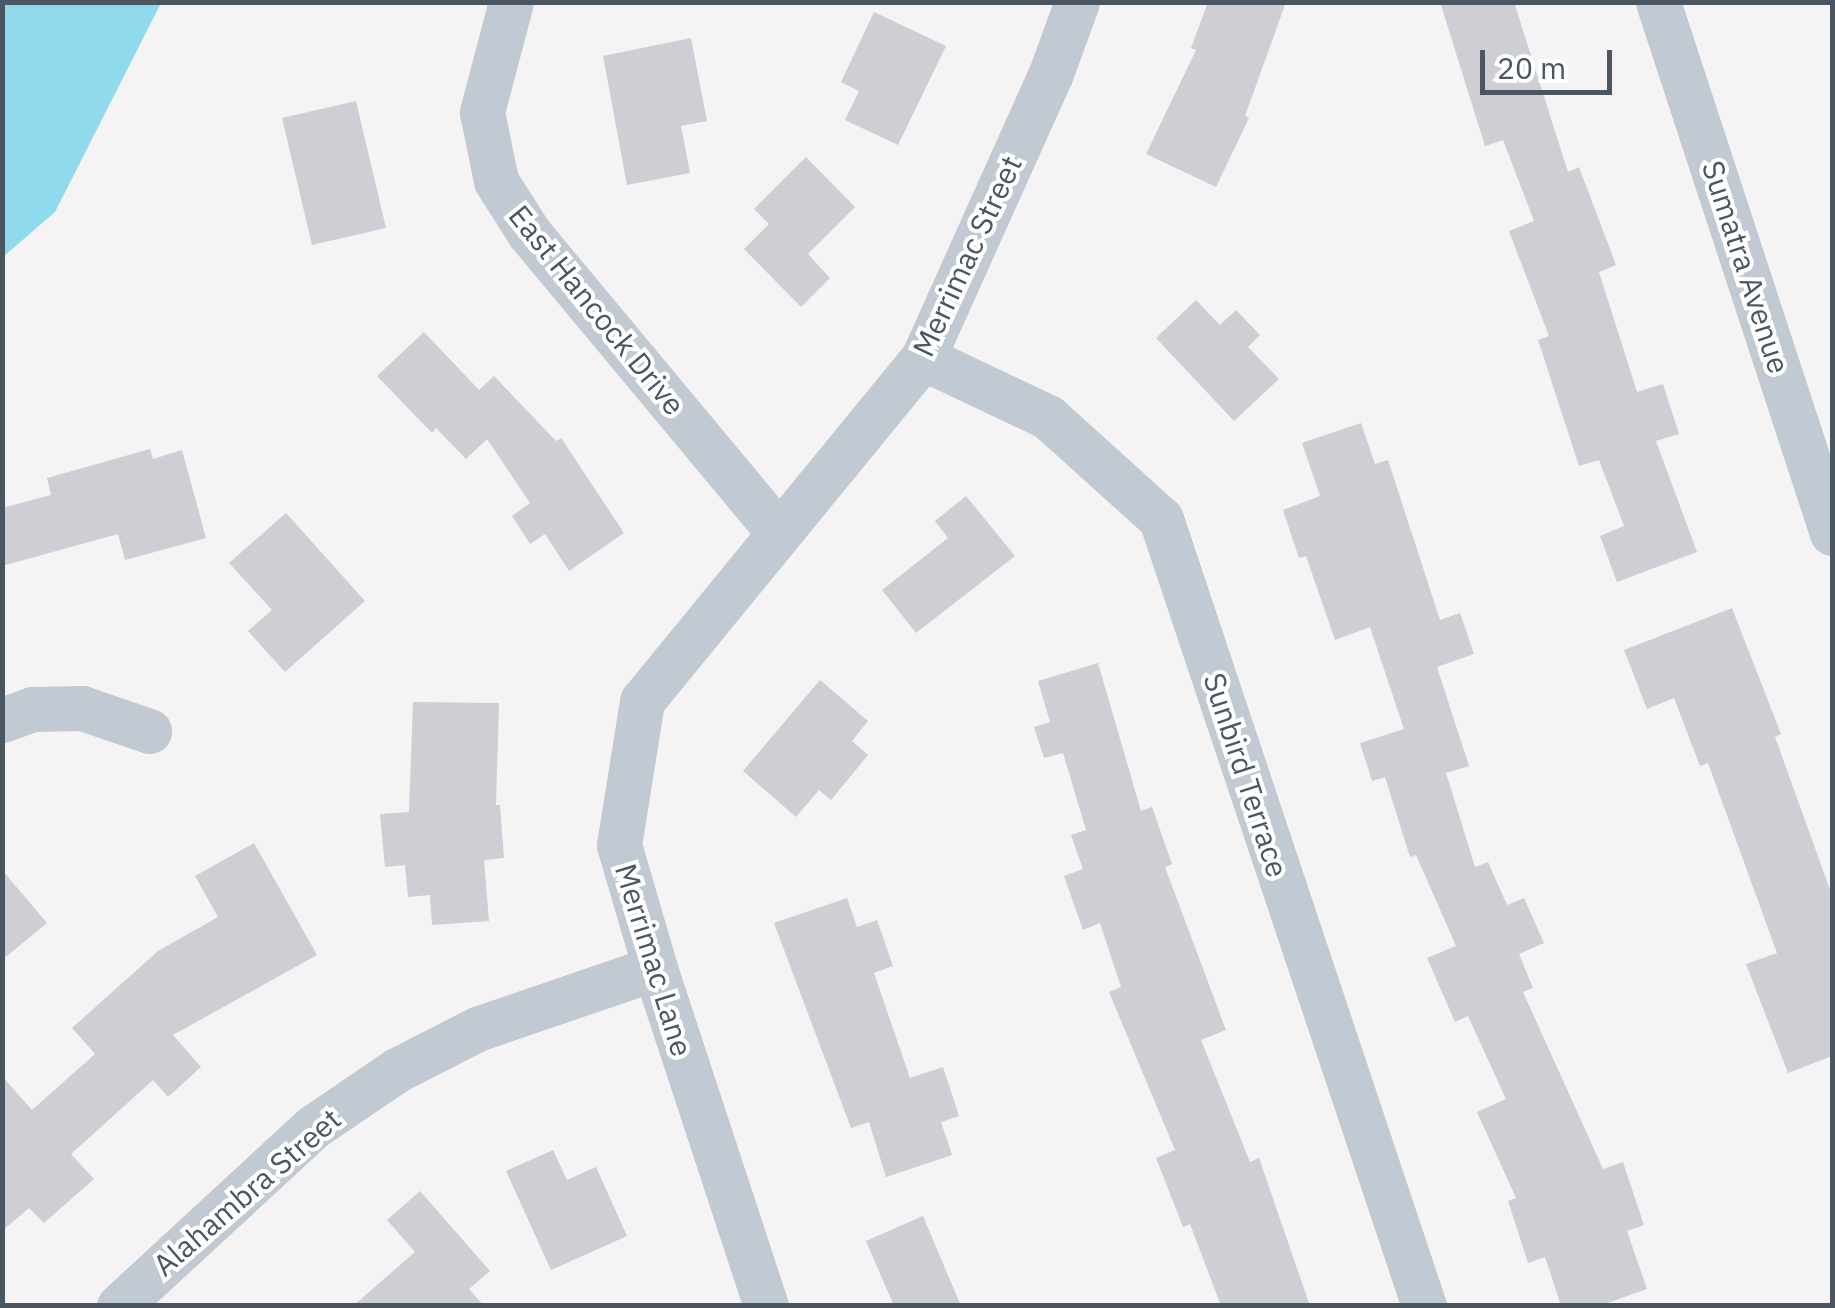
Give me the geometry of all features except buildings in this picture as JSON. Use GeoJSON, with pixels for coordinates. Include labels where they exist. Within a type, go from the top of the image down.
{"type":"FeatureCollection","features":[{"type":"Feature","properties":{"kind":"street","name":"East Hancock Drive"},"geometry":{"type":"LineString","coordinates":[[511,2],[482,112],[496,181],[528,232],[778,533]]}},
{"type":"Feature","properties":{"kind":"street","name":"Merrimac Street"},"geometry":{"type":"LineString","coordinates":[[778,533],[923,358],[1050,76],[1077,2]]}},
{"type":"Feature","properties":{"kind":"street","name":"Sumatra Avenue"},"geometry":{"type":"LineString","coordinates":[[1658,2],[1832,533]]}},
{"type":"Feature","properties":{"kind":"street","name":"Sunbird Terrace"},"geometry":{"type":"LineString","coordinates":[[923,358],[1048,416],[1161,520],[1424,1306]]}},
{"type":"Feature","properties":{"kind":"street","name":"Merrimac Lane"},"geometry":{"type":"LineString","coordinates":[[766,1306],[654,968],[619,845],[642,701],[778,533]]}},
{"type":"Feature","properties":{"kind":"street"},"geometry":{"type":"LineString","coordinates":[[2,720],[32,709],[82,708],[149,731]]}},
{"type":"Feature","properties":{"kind":"street","name":"Alahambra Street"},"geometry":{"type":"LineString","coordinates":[[119,1306],[313,1127],[397,1070],[477,1029],[654,968]]}},
{"type":"Feature","properties":{"kind":"water"},"geometry":{"type":"Polygon","coordinates":[[[3,2],[161,3],[55,212],[3,257],[3,2]]]}}]}
